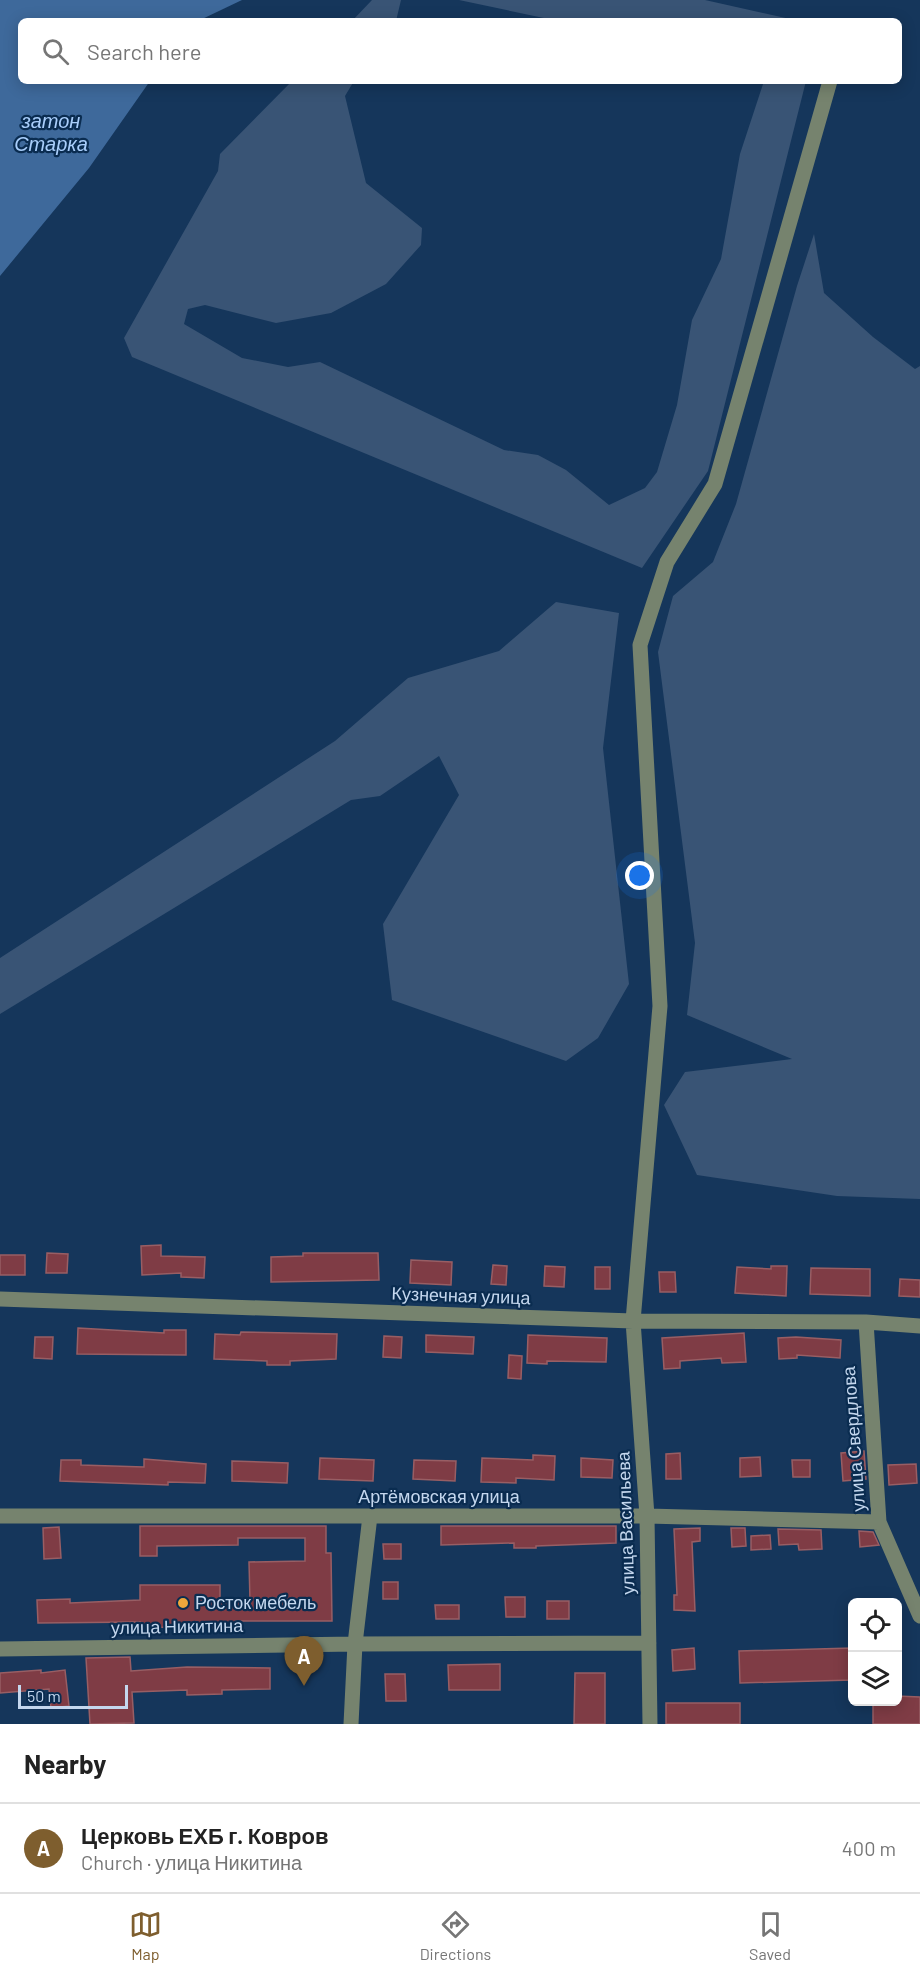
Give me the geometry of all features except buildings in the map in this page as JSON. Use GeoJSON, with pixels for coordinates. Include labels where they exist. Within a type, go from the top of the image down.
{"type":"FeatureCollection","features":[{"type":"Feature","properties":{"kind":"street","name":"улица Васильева"},"geometry":{"type":"LineString","coordinates":[[650,1724],[647,1516],[633,1322],[660,1006],[640,645],[667,562],[715,484],[829,84]]}},
{"type":"Feature","properties":{"kind":"street","name":"Кузнечная улица"},"geometry":{"type":"LineString","coordinates":[[0,1299],[633,1322],[866,1322],[920,1326]]}},
{"type":"Feature","properties":{"kind":"street","name":"улица Свердлова"},"geometry":{"type":"LineString","coordinates":[[866,1322],[879,1522],[920,1616]]}},
{"type":"Feature","properties":{"kind":"street","name":"Артёмовская улица"},"geometry":{"type":"LineString","coordinates":[[0,1516],[647,1516],[879,1522]]}},
{"type":"Feature","properties":{"kind":"street"},"geometry":{"type":"LineString","coordinates":[[351,1724],[355,1644],[370,1516]]}},
{"type":"Feature","properties":{"kind":"street","name":"улица Никитина"},"geometry":{"type":"LineString","coordinates":[[0,1649],[649,1643]]}},
{"type":"Feature","properties":{"kind":"shaded area"},"geometry":{"type":"Polygon","coordinates":[[[372,0],[401,0],[397,18],[355,18],[372,0]]]}},
{"type":"Feature","properties":{"kind":"shaded area"},"geometry":{"type":"Polygon","coordinates":[[[459,0],[705,0],[786,18],[544,18],[459,0]]]}},
{"type":"Feature","properties":{"kind":"shaded area"},"geometry":{"type":"Polygon","coordinates":[[[289,84],[352,84],[345,96],[366,183],[422,228],[421,245],[386,284],[331,313],[276,323],[205,305],[188,309],[184,324],[242,358],[288,367],[320,362],[504,450],[538,455],[566,470],[609,505],[645,488],[657,472],[677,405],[692,320],[721,259],[740,154],[763,84],[805,84],[708,471],[642,568],[132,357],[124,338],[218,171],[220,154],[289,84]]]}},
{"type":"Feature","properties":{"kind":"shaded area"},"geometry":{"type":"Polygon","coordinates":[[[814,234],[824,293],[873,337],[915,369],[920,366],[920,1199],[837,1196],[697,1175],[664,1105],[685,1072],[792,1059],[687,1015],[695,943],[658,652],[673,596],[713,562],[736,504],[797,286],[814,234]]]}},
{"type":"Feature","properties":{"kind":"shaded area"},"geometry":{"type":"Polygon","coordinates":[[[556,602],[619,613],[603,748],[629,984],[598,1038],[566,1061],[392,1000],[383,924],[459,795],[439,756],[380,796],[351,800],[0,1014],[0,958],[335,741],[408,678],[499,651],[556,602]]]}},
{"type":"Feature","properties":{"kind":"water","name":"затон Старка"},"geometry":{"type":"Polygon","coordinates":[[[0,0],[242,0],[204,18],[18,18],[18,84],[148,84],[89,168],[0,276],[0,0]]]}},
{"type":"Feature","properties":{"kind":"place","name":"Росток мебель"},"geometry":{"type":"Point","coordinates":[183,1603]}},
{"type":"Feature","properties":{"kind":"place","name":"Церковь ЕХБ г. Ковров"},"geometry":{"type":"Point","coordinates":[304,1686]}}]}
